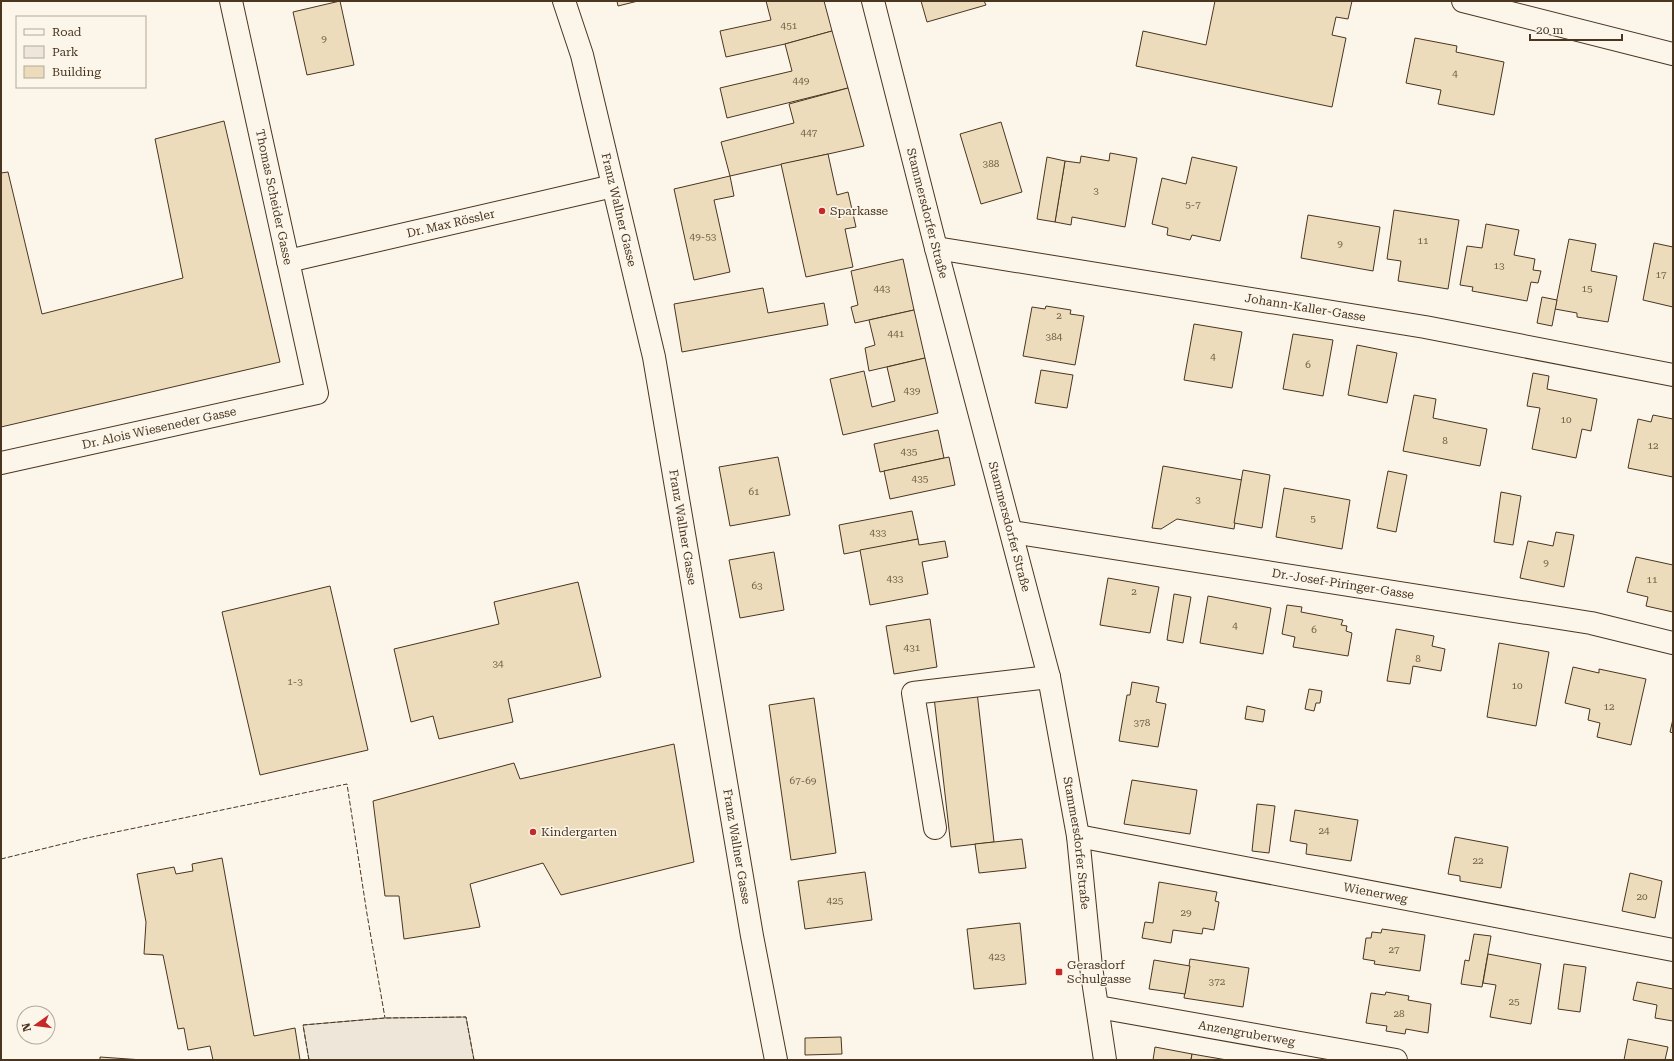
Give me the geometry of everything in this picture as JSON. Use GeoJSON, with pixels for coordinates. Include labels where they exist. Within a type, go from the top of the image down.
{"type":"FeatureCollection","features":[{"type":"Feature","properties":{"kind":"street","name":"Thomas Scheider Gasse"},"geometry":{"type":"LineString","coordinates":[[231,1],[317,393]]}},
{"type":"Feature","properties":{"kind":"street","name":"Franz Wallner Gasse"},"geometry":{"type":"LineString","coordinates":[[564,1],[582,55],[654,356],[752,936],[776,1060]]}},
{"type":"Feature","properties":{"kind":"street","name":"Stammersdorfer Straße"},"geometry":{"type":"LineString","coordinates":[[873,1],[936,248],[1049,677],[1078,836],[1091,967],[1098,1006],[1103,1059]]}},
{"type":"Feature","properties":{"kind":"street"},"geometry":{"type":"LineString","coordinates":[[1463,1],[1673,54]]}},
{"type":"Feature","properties":{"kind":"street","name":"Dr. Max Rössler"},"geometry":{"type":"LineString","coordinates":[[288,261],[613,186]]}},
{"type":"Feature","properties":{"kind":"street","name":"Johann-Kaller-Gasse"},"geometry":{"type":"LineString","coordinates":[[936,248],[1425,327],[1673,375]]}},
{"type":"Feature","properties":{"kind":"street","name":"Dr. Alois Wieseneder Gasse"},"geometry":{"type":"LineString","coordinates":[[1,463],[317,393]]}},
{"type":"Feature","properties":{"kind":"street","name":"Dr.-Josef-Piringer-Gasse"},"geometry":{"type":"LineString","coordinates":[[1012,532],[1591,622],[1673,643]]}},
{"type":"Feature","properties":{"kind":"street"},"geometry":{"type":"LineString","coordinates":[[935,828],[913,693],[1049,677]]}},
{"type":"Feature","properties":{"kind":"street","name":"Wienerweg"},"geometry":{"type":"LineString","coordinates":[[1078,836],[1673,950]]}},
{"type":"Feature","properties":{"kind":"street","name":"Anzengruberweg"},"geometry":{"type":"LineString","coordinates":[[1098,1006],[1396,1060]]}},
{"type":"Feature","properties":{"kind":"green space"},"geometry":{"type":"Polygon","coordinates":[[[466,1017],[474,1060],[309,1060],[303,1025],[385,1018],[466,1017]]]}},
{"type":"Feature","properties":{"kind":"building"},"geometry":{"type":"Polygon","coordinates":[[[340,1],[354,65],[307,75],[293,12],[340,1]]]}},
{"type":"Feature","properties":{"kind":"building"},"geometry":{"type":"Polygon","coordinates":[[[617,1],[638,1],[618,6],[617,1]]]}},
{"type":"Feature","properties":{"kind":"building"},"geometry":{"type":"Polygon","coordinates":[[[766,1],[824,1],[832,31],[785,44],[726,57],[720,31],[771,20],[766,1]]]}},
{"type":"Feature","properties":{"kind":"building"},"geometry":{"type":"Polygon","coordinates":[[[921,1],[984,1],[986,5],[927,22],[921,1]]]}},
{"type":"Feature","properties":{"kind":"building"},"geometry":{"type":"Polygon","coordinates":[[[1215,1],[1352,1],[1348,19],[1336,17],[1332,35],[1346,38],[1332,107],[1136,66],[1143,31],[1206,45],[1215,1]]]}},
{"type":"Feature","properties":{"kind":"building"},"geometry":{"type":"Polygon","coordinates":[[[832,31],[848,88],[727,118],[720,88],[792,71],[785,44],[832,31]]]}},
{"type":"Feature","properties":{"kind":"building"},"geometry":{"type":"Polygon","coordinates":[[[1415,38],[1457,46],[1456,52],[1504,62],[1494,115],[1438,104],[1441,90],[1406,83],[1415,38]]]}},
{"type":"Feature","properties":{"kind":"building"},"geometry":{"type":"Polygon","coordinates":[[[848,88],[864,146],[730,176],[721,142],[794,123],[789,104],[848,88]]]}},
{"type":"Feature","properties":{"kind":"building"},"geometry":{"type":"Polygon","coordinates":[[[224,121],[280,362],[1,427],[1,173],[8,172],[42,314],[183,278],[155,139],[224,121]]]}},
{"type":"Feature","properties":{"kind":"building"},"geometry":{"type":"Polygon","coordinates":[[[1001,122],[1022,192],[981,204],[960,134],[1001,122]]]}},
{"type":"Feature","properties":{"kind":"building"},"geometry":{"type":"Polygon","coordinates":[[[1110,153],[1137,158],[1125,227],[1072,217],[1071,225],[1055,222],[1065,161],[1080,163],[1081,156],[1109,161],[1110,153]]]}},
{"type":"Feature","properties":{"kind":"building","name":"Sparkasse"},"geometry":{"type":"Polygon","coordinates":[[[828,154],[837,195],[848,192],[856,227],[845,229],[853,267],[806,277],[781,164],[828,154]]]}},
{"type":"Feature","properties":{"kind":"building"},"geometry":{"type":"Polygon","coordinates":[[[1047,157],[1065,161],[1055,222],[1037,219],[1047,157]]]}},
{"type":"Feature","properties":{"kind":"building"},"geometry":{"type":"Polygon","coordinates":[[[1192,157],[1237,167],[1220,241],[1192,235],[1190,240],[1167,235],[1168,228],[1152,224],[1162,178],[1186,184],[1192,157]]]}},
{"type":"Feature","properties":{"kind":"building"},"geometry":{"type":"Polygon","coordinates":[[[730,176],[734,196],[714,200],[730,272],[694,280],[674,189],[730,176]]]}},
{"type":"Feature","properties":{"kind":"building"},"geometry":{"type":"Polygon","coordinates":[[[1394,210],[1459,220],[1448,289],[1398,281],[1401,261],[1387,259],[1394,210]]]}},
{"type":"Feature","properties":{"kind":"building"},"geometry":{"type":"Polygon","coordinates":[[[1308,215],[1380,227],[1373,271],[1301,258],[1308,215]]]}},
{"type":"Feature","properties":{"kind":"building"},"geometry":{"type":"Polygon","coordinates":[[[1486,224],[1519,230],[1514,255],[1535,259],[1533,270],[1541,271],[1538,283],[1531,282],[1527,301],[1472,291],[1473,287],[1460,285],[1467,246],[1482,248],[1486,224]]]}},
{"type":"Feature","properties":{"kind":"building"},"geometry":{"type":"Polygon","coordinates":[[[1569,239],[1596,244],[1591,271],[1617,276],[1608,322],[1577,317],[1577,313],[1555,309],[1569,239]]]}},
{"type":"Feature","properties":{"kind":"building"},"geometry":{"type":"Polygon","coordinates":[[[1654,243],[1673,247],[1673,307],[1643,300],[1654,243]]]}},
{"type":"Feature","properties":{"kind":"building"},"geometry":{"type":"Polygon","coordinates":[[[903,259],[914,310],[855,323],[851,307],[858,305],[851,271],[903,259]]]}},
{"type":"Feature","properties":{"kind":"building"},"geometry":{"type":"Polygon","coordinates":[[[763,288],[768,313],[824,303],[828,325],[682,352],[674,304],[763,288]]]}},
{"type":"Feature","properties":{"kind":"building"},"geometry":{"type":"Polygon","coordinates":[[[1542,297],[1557,300],[1552,326],[1537,323],[1542,297]]]}},
{"type":"Feature","properties":{"kind":"building"},"geometry":{"type":"Polygon","coordinates":[[[1046,306],[1071,310],[1070,314],[1084,316],[1075,365],[1023,356],[1032,307],[1045,309],[1046,306]]]}},
{"type":"Feature","properties":{"kind":"building"},"geometry":{"type":"Polygon","coordinates":[[[914,310],[925,358],[869,371],[865,348],[875,345],[869,320],[914,310]]]}},
{"type":"Feature","properties":{"kind":"building"},"geometry":{"type":"Polygon","coordinates":[[[1194,324],[1242,332],[1232,388],[1184,380],[1194,324]]]}},
{"type":"Feature","properties":{"kind":"building"},"geometry":{"type":"Polygon","coordinates":[[[1293,334],[1333,340],[1323,396],[1283,389],[1293,334]]]}},
{"type":"Feature","properties":{"kind":"building"},"geometry":{"type":"Polygon","coordinates":[[[1357,345],[1397,353],[1387,403],[1348,395],[1357,345]]]}},
{"type":"Feature","properties":{"kind":"building"},"geometry":{"type":"Polygon","coordinates":[[[925,358],[938,413],[843,435],[830,379],[864,371],[872,407],[895,401],[887,367],[925,358]]]}},
{"type":"Feature","properties":{"kind":"building"},"geometry":{"type":"Polygon","coordinates":[[[1041,370],[1073,375],[1067,408],[1035,403],[1041,370]]]}},
{"type":"Feature","properties":{"kind":"building"},"geometry":{"type":"Polygon","coordinates":[[[1533,373],[1549,376],[1547,389],[1597,399],[1591,431],[1582,429],[1576,458],[1532,449],[1540,408],[1527,406],[1533,373]]]}},
{"type":"Feature","properties":{"kind":"building"},"geometry":{"type":"Polygon","coordinates":[[[1414,395],[1436,399],[1433,418],[1487,429],[1480,466],[1403,451],[1414,395]]]}},
{"type":"Feature","properties":{"kind":"building"},"geometry":{"type":"Polygon","coordinates":[[[1653,415],[1673,419],[1673,477],[1628,468],[1638,419],[1651,422],[1653,415]]]}},
{"type":"Feature","properties":{"kind":"building"},"geometry":{"type":"Polygon","coordinates":[[[938,430],[944,458],[880,472],[874,444],[938,430]]]}},
{"type":"Feature","properties":{"kind":"building"},"geometry":{"type":"Polygon","coordinates":[[[778,457],[790,515],[730,526],[719,467],[778,457]]]}},
{"type":"Feature","properties":{"kind":"building"},"geometry":{"type":"Polygon","coordinates":[[[949,457],[955,485],[890,499],[884,471],[949,457]]]}},
{"type":"Feature","properties":{"kind":"building"},"geometry":{"type":"Polygon","coordinates":[[[1163,466],[1242,480],[1234,529],[1177,519],[1161,529],[1152,528],[1163,466]]]}},
{"type":"Feature","properties":{"kind":"building"},"geometry":{"type":"Polygon","coordinates":[[[1243,470],[1270,475],[1262,528],[1234,523],[1243,470]]]}},
{"type":"Feature","properties":{"kind":"building"},"geometry":{"type":"Polygon","coordinates":[[[1388,471],[1407,475],[1396,532],[1377,528],[1388,471]]]}},
{"type":"Feature","properties":{"kind":"building"},"geometry":{"type":"Polygon","coordinates":[[[1284,488],[1350,500],[1342,549],[1276,537],[1284,488]]]}},
{"type":"Feature","properties":{"kind":"building"},"geometry":{"type":"Polygon","coordinates":[[[1501,492],[1521,496],[1513,545],[1494,542],[1501,492]]]}},
{"type":"Feature","properties":{"kind":"building"},"geometry":{"type":"Polygon","coordinates":[[[912,511],[918,539],[844,554],[839,525],[912,511]]]}},
{"type":"Feature","properties":{"kind":"building"},"geometry":{"type":"Polygon","coordinates":[[[1556,532],[1574,535],[1564,587],[1520,578],[1528,541],[1553,546],[1556,532]]]}},
{"type":"Feature","properties":{"kind":"building"},"geometry":{"type":"Polygon","coordinates":[[[918,539],[919,545],[945,541],[948,557],[922,562],[928,594],[870,605],[860,550],[918,539]]]}},
{"type":"Feature","properties":{"kind":"building"},"geometry":{"type":"Polygon","coordinates":[[[774,552],[784,610],[740,618],[729,560],[774,552]]]}},
{"type":"Feature","properties":{"kind":"building"},"geometry":{"type":"Polygon","coordinates":[[[1636,557],[1673,565],[1673,612],[1646,606],[1648,597],[1627,592],[1636,557]]]}},
{"type":"Feature","properties":{"kind":"building"},"geometry":{"type":"Polygon","coordinates":[[[1108,578],[1159,587],[1150,633],[1100,625],[1108,578]]]}},
{"type":"Feature","properties":{"kind":"building"},"geometry":{"type":"Polygon","coordinates":[[[578,582],[601,677],[508,699],[513,722],[439,739],[433,716],[411,722],[394,649],[499,624],[494,602],[578,582]]]}},
{"type":"Feature","properties":{"kind":"building"},"geometry":{"type":"Polygon","coordinates":[[[330,586],[368,750],[260,775],[222,612],[330,586]]]}},
{"type":"Feature","properties":{"kind":"building"},"geometry":{"type":"Polygon","coordinates":[[[1174,594],[1191,597],[1183,643],[1167,640],[1174,594]]]}},
{"type":"Feature","properties":{"kind":"building"},"geometry":{"type":"Polygon","coordinates":[[[1208,596],[1271,608],[1263,654],[1200,643],[1208,596]]]}},
{"type":"Feature","properties":{"kind":"building"},"geometry":{"type":"Polygon","coordinates":[[[1287,605],[1302,607],[1301,612],[1343,620],[1341,625],[1347,626],[1346,631],[1352,633],[1348,656],[1293,647],[1295,637],[1282,634],[1287,605]]]}},
{"type":"Feature","properties":{"kind":"building"},"geometry":{"type":"Polygon","coordinates":[[[930,619],[937,667],[894,674],[886,626],[930,619]]]}},
{"type":"Feature","properties":{"kind":"building"},"geometry":{"type":"Polygon","coordinates":[[[1396,629],[1434,636],[1432,646],[1445,649],[1441,671],[1413,666],[1410,684],[1387,681],[1396,629]]]}},
{"type":"Feature","properties":{"kind":"building"},"geometry":{"type":"Polygon","coordinates":[[[1499,643],[1549,652],[1536,726],[1487,717],[1499,643]]]}},
{"type":"Feature","properties":{"kind":"building"},"geometry":{"type":"Polygon","coordinates":[[[1573,667],[1599,673],[1599,669],[1646,679],[1631,745],[1597,737],[1600,723],[1588,720],[1590,709],[1565,703],[1573,667]]]}},
{"type":"Feature","properties":{"kind":"building"},"geometry":{"type":"Polygon","coordinates":[[[1132,682],[1159,687],[1156,702],[1166,704],[1158,747],[1119,741],[1127,695],[1130,695],[1132,682]]]}},
{"type":"Feature","properties":{"kind":"building"},"geometry":{"type":"Polygon","coordinates":[[[1309,689],[1322,691],[1320,703],[1316,703],[1314,711],[1305,709],[1309,689]]]}},
{"type":"Feature","properties":{"kind":"building"},"geometry":{"type":"Polygon","coordinates":[[[977,692],[994,842],[951,847],[934,697],[977,692]]]}},
{"type":"Feature","properties":{"kind":"building"},"geometry":{"type":"Polygon","coordinates":[[[814,698],[836,853],[791,860],[769,705],[814,698]]]}},
{"type":"Feature","properties":{"kind":"building"},"geometry":{"type":"Polygon","coordinates":[[[1247,706],[1265,710],[1263,722],[1245,719],[1247,706]]]}},
{"type":"Feature","properties":{"kind":"building"},"geometry":{"type":"Polygon","coordinates":[[[1673,719],[1673,733],[1670,732],[1673,719]]]}},
{"type":"Feature","properties":{"kind":"building","name":"Kindergarten"},"geometry":{"type":"Polygon","coordinates":[[[674,744],[694,862],[561,895],[543,863],[470,884],[480,927],[404,939],[399,896],[385,896],[373,801],[514,763],[520,779],[674,744]]]}},
{"type":"Feature","properties":{"kind":"building"},"geometry":{"type":"Polygon","coordinates":[[[1132,780],[1197,790],[1190,834],[1124,824],[1132,780]]]}},
{"type":"Feature","properties":{"kind":"building"},"geometry":{"type":"Polygon","coordinates":[[[1257,804],[1275,806],[1269,853],[1252,851],[1257,804]]]}},
{"type":"Feature","properties":{"kind":"building"},"geometry":{"type":"Polygon","coordinates":[[[1295,810],[1358,820],[1351,861],[1306,854],[1307,844],[1290,841],[1295,810]]]}},
{"type":"Feature","properties":{"kind":"building"},"geometry":{"type":"Polygon","coordinates":[[[1455,837],[1508,847],[1501,888],[1460,881],[1460,876],[1448,874],[1455,837]]]}},
{"type":"Feature","properties":{"kind":"building"},"geometry":{"type":"Polygon","coordinates":[[[1022,839],[1026,868],[979,873],[975,844],[1022,839]]]}},
{"type":"Feature","properties":{"kind":"building"},"geometry":{"type":"Polygon","coordinates":[[[222,858],[254,1036],[295,1028],[300,1060],[213,1060],[210,1046],[188,1050],[184,1028],[178,1029],[163,955],[144,954],[146,922],[137,874],[174,867],[176,874],[193,871],[192,864],[222,858]]]}},
{"type":"Feature","properties":{"kind":"building"},"geometry":{"type":"Polygon","coordinates":[[[865,872],[872,920],[805,929],[798,881],[865,872]]]}},
{"type":"Feature","properties":{"kind":"building"},"geometry":{"type":"Polygon","coordinates":[[[1630,873],[1662,881],[1655,918],[1622,911],[1630,873]]]}},
{"type":"Feature","properties":{"kind":"building"},"geometry":{"type":"Polygon","coordinates":[[[1159,882],[1217,892],[1215,901],[1219,902],[1214,930],[1203,928],[1202,934],[1173,930],[1171,943],[1142,938],[1145,922],[1153,923],[1159,882]]]}},
{"type":"Feature","properties":{"kind":"building"},"geometry":{"type":"Polygon","coordinates":[[[1020,923],[1026,984],[974,989],[967,929],[1020,923]]]}},
{"type":"Feature","properties":{"kind":"building"},"geometry":{"type":"Polygon","coordinates":[[[1382,929],[1425,935],[1420,971],[1374,964],[1375,961],[1363,959],[1366,938],[1371,938],[1372,932],[1381,933],[1382,929]]]}},
{"type":"Feature","properties":{"kind":"building"},"geometry":{"type":"Polygon","coordinates":[[[1474,934],[1491,936],[1482,987],[1461,984],[1465,960],[1469,961],[1474,934]]]}},
{"type":"Feature","properties":{"kind":"building"},"geometry":{"type":"Polygon","coordinates":[[[1488,954],[1541,964],[1531,1024],[1490,1017],[1496,985],[1483,983],[1488,954]]]}},
{"type":"Feature","properties":{"kind":"building"},"geometry":{"type":"Polygon","coordinates":[[[1190,959],[1249,968],[1243,1007],[1184,998],[1190,959]]]}},
{"type":"Feature","properties":{"kind":"building"},"geometry":{"type":"Polygon","coordinates":[[[1154,960],[1190,966],[1185,994],[1149,989],[1154,960]]]}},
{"type":"Feature","properties":{"kind":"building"},"geometry":{"type":"Polygon","coordinates":[[[1564,964],[1586,967],[1580,1012],[1558,1009],[1564,964]]]}},
{"type":"Feature","properties":{"kind":"building"},"geometry":{"type":"Polygon","coordinates":[[[1637,982],[1673,989],[1673,1021],[1655,1018],[1657,1005],[1633,1000],[1637,982]]]}},
{"type":"Feature","properties":{"kind":"building"},"geometry":{"type":"Polygon","coordinates":[[[1386,992],[1409,996],[1408,1000],[1431,1004],[1428,1033],[1406,1029],[1405,1034],[1386,1031],[1387,1026],[1366,1023],[1371,993],[1385,995],[1386,992]]]}},
{"type":"Feature","properties":{"kind":"building"},"geometry":{"type":"Polygon","coordinates":[[[841,1037],[842,1054],[805,1055],[805,1038],[841,1037]]]}},
{"type":"Feature","properties":{"kind":"building"},"geometry":{"type":"Polygon","coordinates":[[[1628,1039],[1668,1047],[1665,1060],[1624,1060],[1628,1039]]]}},
{"type":"Feature","properties":{"kind":"building"},"geometry":{"type":"Polygon","coordinates":[[[1155,1047],[1192,1054],[1191,1060],[1153,1060],[1155,1047]]]}},
{"type":"Feature","properties":{"kind":"building"},"geometry":{"type":"Polygon","coordinates":[[[1192,1054],[1227,1060],[1191,1060],[1192,1054]]]}},
{"type":"Feature","properties":{"kind":"building"},"geometry":{"type":"Polygon","coordinates":[[[100,1057],[143,1060],[100,1060],[100,1057]]]}},
{"type":"Feature","properties":{"kind":"fence"},"geometry":{"type":"LineString","coordinates":[[1,859],[87,838],[347,784],[385,1018]]}},
{"type":"Feature","properties":{"kind":"fence"},"geometry":{"type":"LineString","coordinates":[[309,1060],[303,1025],[385,1018],[466,1017],[474,1060]]}},
{"type":"Feature","properties":{"kind":"place","name":"Sparkasse"},"geometry":{"type":"Point","coordinates":[822,211]}},
{"type":"Feature","properties":{"kind":"place","name":"Kindergarten"},"geometry":{"type":"Point","coordinates":[533,832]}},
{"type":"Feature","properties":{"kind":"place","name":"Gerasdorf Schulgasse"},"geometry":{"type":"Point","coordinates":[1059,972]}}]}
